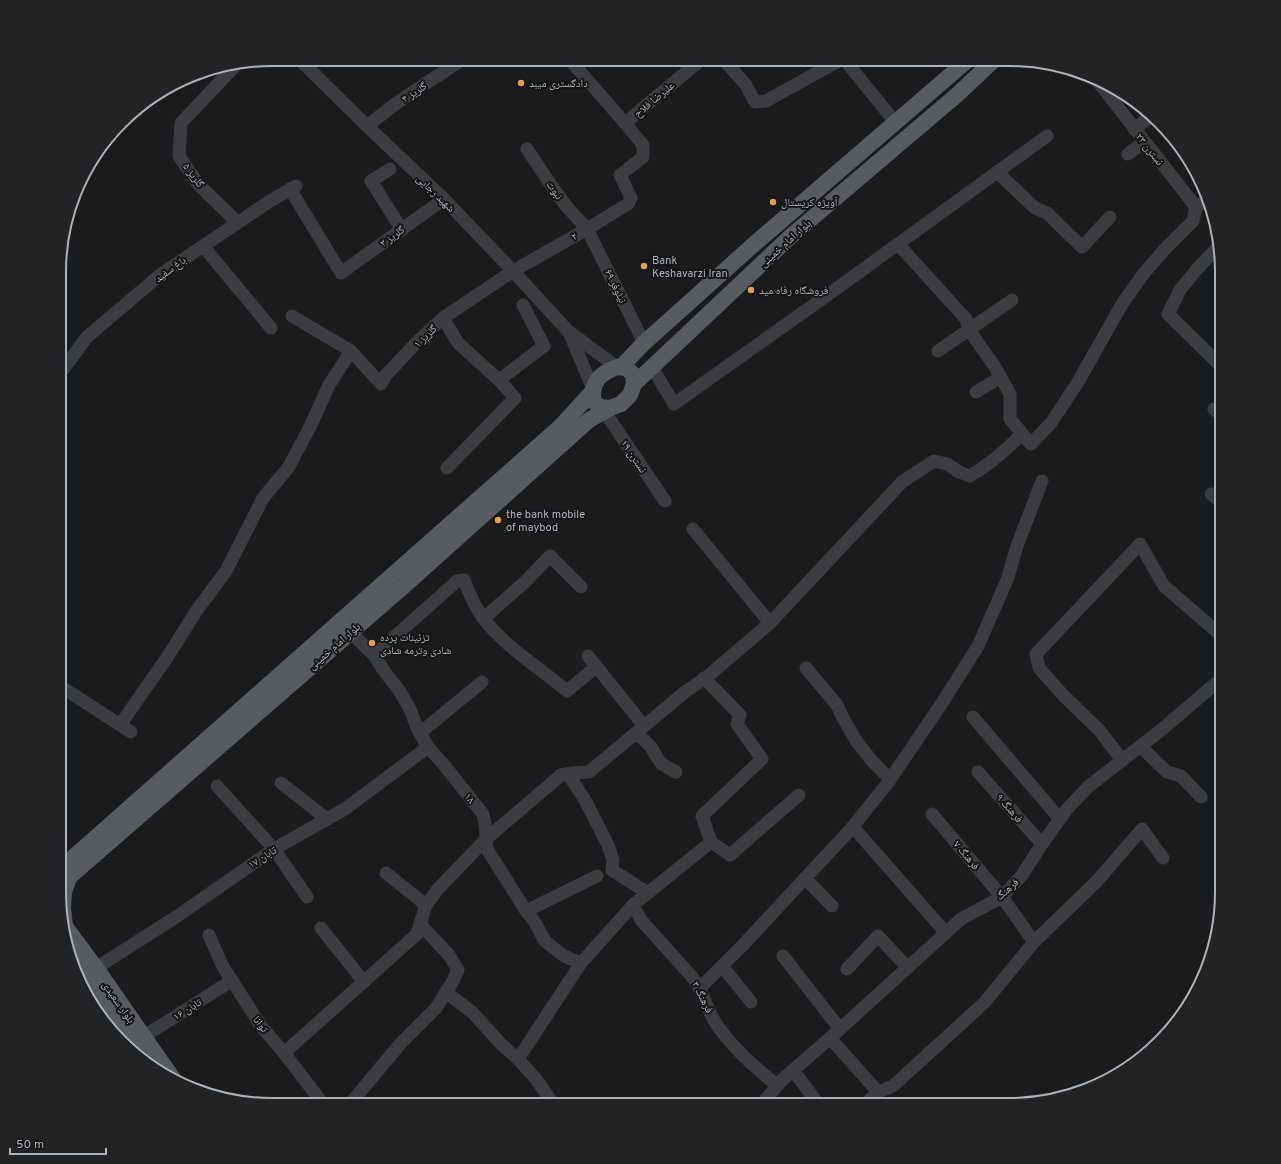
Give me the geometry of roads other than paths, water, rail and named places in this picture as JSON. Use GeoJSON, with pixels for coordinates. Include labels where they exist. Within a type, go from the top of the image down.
{"type":"FeatureCollection","features":[{"type":"Feature","properties":{"kind":"main road","name":"بلوار امام خمینی"},"geometry":{"type":"LineString","coordinates":[[619,367],[752,246],[961,66]]}},
{"type":"Feature","properties":{"kind":"main road","name":"بلوار امام خمینی"},"geometry":{"type":"LineString","coordinates":[[634,384],[791,236],[958,94],[988,66]]}},
{"type":"Feature","properties":{"kind":"main road"},"geometry":{"type":"LineString","coordinates":[[619,367],[626,368],[633,374],[634,384],[630,395],[621,404],[607,410],[600,407],[594,401],[593,390],[597,380],[606,371],[619,367]]}},
{"type":"Feature","properties":{"kind":"main road","name":"بلوار امام خمینی"},"geometry":{"type":"LineString","coordinates":[[66,875],[561,426],[593,390]]}},
{"type":"Feature","properties":{"kind":"main road","name":"بلوار امام خمینی"},"geometry":{"type":"LineString","coordinates":[[66,875],[350,632],[589,420],[607,410]]}},
{"type":"Feature","properties":{"kind":"main road","name":"بلوار سعیدی"},"geometry":{"type":"LineString","coordinates":[[73,944],[86,973],[136,1045],[146,1055]]}},
{"type":"Feature","properties":{"kind":"street","name":"شهید رجایی"},"geometry":{"type":"LineString","coordinates":[[306,66],[444,199],[568,331]]}},
{"type":"Feature","properties":{"kind":"street","name":"گلریز ۴"},"geometry":{"type":"LineString","coordinates":[[367,126],[398,102],[452,66]]}},
{"type":"Feature","properties":{"kind":"street","name":"علیرضا فلاح"},"geometry":{"type":"LineString","coordinates":[[575,66],[643,145],[643,157],[620,175],[631,198]]}},
{"type":"Feature","properties":{"kind":"street","name":"علیرضا فلاح"},"geometry":{"type":"LineString","coordinates":[[625,123],[694,66]]}},
{"type":"Feature","properties":{"kind":"street"},"geometry":{"type":"LineString","coordinates":[[729,66],[746,85],[755,102],[766,101],[830,66]]}},
{"type":"Feature","properties":{"kind":"street"},"geometry":{"type":"LineString","coordinates":[[849,66],[896,122]]}},
{"type":"Feature","properties":{"kind":"street","name":"گلریز ۵"},"geometry":{"type":"LineString","coordinates":[[226,71],[182,123],[179,156],[198,184],[237,222]]}},
{"type":"Feature","properties":{"kind":"street","name":"نسترن ۲۳"},"geometry":{"type":"LineString","coordinates":[[1104,89],[1196,208]]}},
{"type":"Feature","properties":{"kind":"street"},"geometry":{"type":"LineString","coordinates":[[1134,129],[1147,119]]}},
{"type":"Feature","properties":{"kind":"street"},"geometry":{"type":"LineString","coordinates":[[652,366],[674,404],[1047,136]]}},
{"type":"Feature","properties":{"kind":"street"},"geometry":{"type":"LineString","coordinates":[[1128,154],[1144,142]]}},
{"type":"Feature","properties":{"kind":"street","name":"نبوت"},"geometry":{"type":"LineString","coordinates":[[527,148],[555,191],[587,229]]}},
{"type":"Feature","properties":{"kind":"street"},"geometry":{"type":"LineString","coordinates":[[390,169],[371,181],[402,230]]}},
{"type":"Feature","properties":{"kind":"street"},"geometry":{"type":"LineString","coordinates":[[997,172],[1035,208],[1046,213],[1082,246],[1110,217]]}},
{"type":"Feature","properties":{"kind":"street","name":"باغ سفید"},"geometry":{"type":"LineString","coordinates":[[66,365],[87,337],[160,275],[237,222],[293,188],[341,273]]}},
{"type":"Feature","properties":{"kind":"street","name":"۲"},"geometry":{"type":"LineString","coordinates":[[513,271],[628,204],[631,198]]}},
{"type":"Feature","properties":{"kind":"street","name":"گلریز ۳"},"geometry":{"type":"LineString","coordinates":[[341,273],[444,199]]}},
{"type":"Feature","properties":{"kind":"street"},"geometry":{"type":"LineString","coordinates":[[898,244],[966,319],[969,330],[995,367],[1010,394],[1010,419],[1030,444],[1051,423],[1078,382],[1122,304],[1144,273],[1193,221],[1196,208],[1203,202]]}},
{"type":"Feature","properties":{"kind":"street","name":"نیلوفر ۶۹"},"geometry":{"type":"LineString","coordinates":[[587,229],[644,343]]}},
{"type":"Feature","properties":{"kind":"street"},"geometry":{"type":"LineString","coordinates":[[203,246],[271,328]]}},
{"type":"Feature","properties":{"kind":"street"},"geometry":{"type":"LineString","coordinates":[[1214,253],[1197,269],[1180,290],[1168,314],[1215,360]]}},
{"type":"Feature","properties":{"kind":"street","name":"گلریز ۱"},"geometry":{"type":"LineString","coordinates":[[351,351],[381,384],[386,375],[418,341],[443,318],[513,271]]}},
{"type":"Feature","properties":{"kind":"street"},"geometry":{"type":"LineString","coordinates":[[938,351],[1012,300]]}},
{"type":"Feature","properties":{"kind":"street"},"geometry":{"type":"LineString","coordinates":[[499,380],[544,346],[523,305]]}},
{"type":"Feature","properties":{"kind":"street"},"geometry":{"type":"LineString","coordinates":[[66,690],[126,728],[197,610],[226,571],[263,498],[288,468],[310,427],[329,385],[351,351],[292,316]]}},
{"type":"Feature","properties":{"kind":"street"},"geometry":{"type":"LineString","coordinates":[[443,318],[458,343],[499,380],[514,398],[447,468]]}},
{"type":"Feature","properties":{"kind":"street"},"geometry":{"type":"LineString","coordinates":[[568,331],[619,367]]}},
{"type":"Feature","properties":{"kind":"street"},"geometry":{"type":"LineString","coordinates":[[568,331],[593,390]]}},
{"type":"Feature","properties":{"kind":"street"},"geometry":{"type":"LineString","coordinates":[[976,392],[1000,377]]}},
{"type":"Feature","properties":{"kind":"street","name":"نسترن ۱۹"},"geometry":{"type":"LineString","coordinates":[[607,410],[665,501]]}},
{"type":"Feature","properties":{"kind":"street"},"geometry":{"type":"LineString","coordinates":[[284,1053],[417,934],[426,905],[438,889],[486,839],[561,775],[589,772],[770,623],[902,482],[934,460],[947,464],[959,472],[970,476],[1006,451],[1022,434]]}},
{"type":"Feature","properties":{"kind":"street"},"geometry":{"type":"LineString","coordinates":[[700,988],[853,827],[890,779],[942,703],[978,646],[1007,580],[1017,546],[1042,481]]}},
{"type":"Feature","properties":{"kind":"street"},"geometry":{"type":"LineString","coordinates":[[1211,494],[1215,497]]}},
{"type":"Feature","properties":{"kind":"street"},"geometry":{"type":"LineString","coordinates":[[693,529],[770,623]]}},
{"type":"Feature","properties":{"kind":"street"},"geometry":{"type":"LineString","coordinates":[[1122,760],[1100,731],[1063,695],[1039,668],[1036,654],[1140,544],[1164,586],[1215,630]]}},
{"type":"Feature","properties":{"kind":"street"},"geometry":{"type":"LineString","coordinates":[[484,618],[526,581],[550,556],[581,587]]}},
{"type":"Feature","properties":{"kind":"street"},"geometry":{"type":"LineString","coordinates":[[374,655],[457,581],[464,580],[472,600],[484,618],[514,649],[567,691],[596,666]]}},
{"type":"Feature","properties":{"kind":"street","name":"۱۸"},"geometry":{"type":"LineString","coordinates":[[350,632],[374,655],[399,690],[410,709],[428,748],[444,765],[482,814],[485,824],[487,849],[526,911],[534,920],[545,941],[564,956],[581,962]]}},
{"type":"Feature","properties":{"kind":"street"},"geometry":{"type":"LineString","coordinates":[[588,656],[640,730],[642,738],[651,746],[662,764],[676,772]]}},
{"type":"Feature","properties":{"kind":"street"},"geometry":{"type":"LineString","coordinates":[[806,668],[837,705],[857,742],[872,761],[890,779]]}},
{"type":"Feature","properties":{"kind":"street"},"geometry":{"type":"LineString","coordinates":[[704,678],[740,715],[737,724],[762,759],[702,816],[711,842],[730,855],[799,795]]}},
{"type":"Feature","properties":{"kind":"street"},"geometry":{"type":"LineString","coordinates":[[420,732],[482,682]]}},
{"type":"Feature","properties":{"kind":"street","name":"فرهنگ"},"geometry":{"type":"LineString","coordinates":[[767,1098],[792,1070],[830,1038],[961,919],[1002,896],[1022,875],[1067,809],[1089,786],[1193,704],[1215,684]]}},
{"type":"Feature","properties":{"kind":"street"},"geometry":{"type":"LineString","coordinates":[[973,717],[1060,819]]}},
{"type":"Feature","properties":{"kind":"street"},"geometry":{"type":"LineString","coordinates":[[1140,746],[1167,772],[1181,776],[1201,797]]}},
{"type":"Feature","properties":{"kind":"street","name":"تابان ۱۷"},"geometry":{"type":"LineString","coordinates":[[86,973],[176,917],[274,849],[345,809],[428,748]]}},
{"type":"Feature","properties":{"kind":"street","name":"فرهنگ ۹"},"geometry":{"type":"LineString","coordinates":[[978,772],[1042,844]]}},
{"type":"Feature","properties":{"kind":"street"},"geometry":{"type":"LineString","coordinates":[[568,774],[585,800],[608,845],[613,860],[612,870],[648,893]]}},
{"type":"Feature","properties":{"kind":"street"},"geometry":{"type":"LineString","coordinates":[[281,783],[327,819]]}},
{"type":"Feature","properties":{"kind":"street"},"geometry":{"type":"LineString","coordinates":[[217,786],[274,849],[307,897]]}},
{"type":"Feature","properties":{"kind":"street","name":"فرهنگ ۷"},"geometry":{"type":"LineString","coordinates":[[932,814],[1002,896],[1034,942]]}},
{"type":"Feature","properties":{"kind":"street"},"geometry":{"type":"LineString","coordinates":[[853,827],[946,933]]}},
{"type":"Feature","properties":{"kind":"street"},"geometry":{"type":"LineString","coordinates":[[872,1098],[878,1092],[893,1086],[984,1003],[1034,942],[1097,881],[1142,829],[1163,858]]}},
{"type":"Feature","properties":{"kind":"street"},"geometry":{"type":"LineString","coordinates":[[518,1060],[581,962],[633,905],[711,842]]}},
{"type":"Feature","properties":{"kind":"street"},"geometry":{"type":"LineString","coordinates":[[386,873],[426,905]]}},
{"type":"Feature","properties":{"kind":"street"},"geometry":{"type":"LineString","coordinates":[[526,911],[597,876]]}},
{"type":"Feature","properties":{"kind":"street"},"geometry":{"type":"LineString","coordinates":[[805,878],[832,906]]}},
{"type":"Feature","properties":{"kind":"street","name":"فرهنگ ۳"},"geometry":{"type":"LineString","coordinates":[[633,905],[641,920],[693,978],[700,988],[706,1005],[716,1023],[734,1046],[754,1067],[777,1085]]}},
{"type":"Feature","properties":{"kind":"street"},"geometry":{"type":"LineString","coordinates":[[355,1098],[401,1043],[436,1008],[458,970],[449,955],[421,925]]}},
{"type":"Feature","properties":{"kind":"street"},"geometry":{"type":"LineString","coordinates":[[321,928],[364,982]]}},
{"type":"Feature","properties":{"kind":"street","name":"توانا"},"geometry":{"type":"LineString","coordinates":[[208,935],[231,981],[261,1026],[319,1098]]}},
{"type":"Feature","properties":{"kind":"street"},"geometry":{"type":"LineString","coordinates":[[847,969],[878,936],[908,968]]}},
{"type":"Feature","properties":{"kind":"street"},"geometry":{"type":"LineString","coordinates":[[783,956],[840,1029]]}},
{"type":"Feature","properties":{"kind":"street"},"geometry":{"type":"LineString","coordinates":[[722,966],[751,1002]]}},
{"type":"Feature","properties":{"kind":"street","name":"تابان ۱۶"},"geometry":{"type":"LineString","coordinates":[[136,1045],[231,981]]}},
{"type":"Feature","properties":{"kind":"street"},"geometry":{"type":"LineString","coordinates":[[446,992],[473,1013],[536,1079],[549,1098]]}},
{"type":"Feature","properties":{"kind":"street"},"geometry":{"type":"LineString","coordinates":[[830,1038],[878,1092]]}},
{"type":"Feature","properties":{"kind":"street"},"geometry":{"type":"LineString","coordinates":[[792,1070],[814,1098]]}},
{"type":"Feature","properties":{"kind":"place","name":"دادگستری میبد"},"geometry":{"type":"Point","coordinates":[521,83]}},
{"type":"Feature","properties":{"kind":"place","name":"آویژه کریستال"},"geometry":{"type":"Point","coordinates":[773,202]}},
{"type":"Feature","properties":{"kind":"place","name":"Bank Keshavarzi Iran"},"geometry":{"type":"Point","coordinates":[644,266]}},
{"type":"Feature","properties":{"kind":"place","name":"فروشگاه رفاه مید"},"geometry":{"type":"Point","coordinates":[751,290]}},
{"type":"Feature","properties":{"kind":"place","name":"the bank mobile of maybod"},"geometry":{"type":"Point","coordinates":[498,520]}},
{"type":"Feature","properties":{"kind":"place","name":"تزئینات پرده شادی وترمه شادی"},"geometry":{"type":"Point","coordinates":[372,643]}}]}
